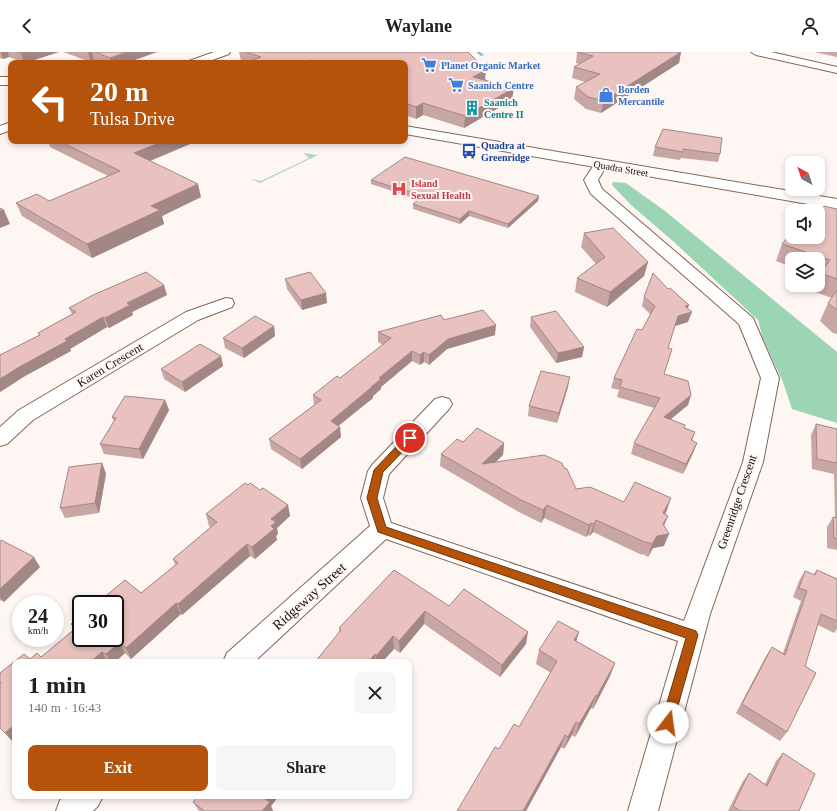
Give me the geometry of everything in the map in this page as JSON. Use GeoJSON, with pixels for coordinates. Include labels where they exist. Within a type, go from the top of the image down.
{"type":"FeatureCollection","features":[{"type":"Feature","properties":{"kind":"main road"},"geometry":{"type":"LineString","coordinates":[[202,60],[225,52]]}},
{"type":"Feature","properties":{"kind":"main road"},"geometry":{"type":"LineString","coordinates":[[756,52],[837,70]]}},
{"type":"Feature","properties":{"kind":"main road","name":"Quadra Street"},"geometry":{"type":"LineString","coordinates":[[408,131],[601,165],[837,204]]}},
{"type":"Feature","properties":{"kind":"street","name":"Greenridge Crescent"},"geometry":{"type":"LineString","coordinates":[[601,165],[591,180],[596,190],[746,322],[770,378],[753,462],[698,614],[643,811]]}},
{"type":"Feature","properties":{"kind":"street","name":"Karen Crescent"},"geometry":{"type":"LineString","coordinates":[[0,439],[26,415],[192,316],[226,303]]}},
{"type":"Feature","properties":{"kind":"street"},"geometry":{"type":"LineString","coordinates":[[442,404],[379,470],[372,498],[382,529],[692,635]]}},
{"type":"Feature","properties":{"kind":"street","name":"Ridgeway Street"},"geometry":{"type":"LineString","coordinates":[[239,659],[382,529]]}},
{"type":"Feature","properties":{"kind":"street"},"geometry":{"type":"LineString","coordinates":[[71,811],[85,799]]}},
{"type":"Feature","properties":{"kind":"green space"},"geometry":{"type":"Polygon","coordinates":[[[303,153],[318,155],[260,183],[251,179],[261,181],[309,158],[303,153]]]}},
{"type":"Feature","properties":{"kind":"green space"},"geometry":{"type":"Polygon","coordinates":[[[613,182],[626,183],[665,211],[837,352],[837,423],[792,409],[783,382],[763,339],[758,320],[674,242],[631,205],[612,185],[613,182]]]}},
{"type":"Feature","properties":{"kind":"building"},"geometry":{"type":"Polygon","coordinates":[[[95,52],[127,52],[110,58],[95,52]]]}},
{"type":"Feature","properties":{"kind":"building","name":"Saanich Centre"},"geometry":{"type":"Polygon","coordinates":[[[246,52],[468,52],[486,70],[473,77],[514,88],[465,116],[423,103],[416,107],[408,104],[408,60],[252,60],[261,57],[246,52]]]}},
{"type":"Feature","properties":{"kind":"building"},"geometry":{"type":"Polygon","coordinates":[[[577,52],[681,52],[604,101],[588,97],[576,87],[600,74],[574,67],[593,56],[577,52]]]}},
{"type":"Feature","properties":{"kind":"building"},"geometry":{"type":"Polygon","coordinates":[[[663,129],[722,138],[720,154],[683,149],[683,152],[655,147],[663,129]]]}},
{"type":"Feature","properties":{"kind":"building"},"geometry":{"type":"Polygon","coordinates":[[[65,144],[156,144],[134,153],[198,184],[151,206],[160,210],[87,244],[16,203],[37,194],[49,201],[120,171],[65,144]]]}},
{"type":"Feature","properties":{"kind":"building"},"geometry":{"type":"Polygon","coordinates":[[[405,157],[539,196],[508,224],[469,211],[460,219],[413,204],[423,196],[371,180],[405,157]]]}},
{"type":"Feature","properties":{"kind":"building"},"geometry":{"type":"Polygon","coordinates":[[[825,206],[837,209],[837,279],[825,275],[825,266],[830,260],[825,258],[825,252],[806,252],[782,244],[785,240],[785,244],[825,244],[825,206]]]}},
{"type":"Feature","properties":{"kind":"building"},"geometry":{"type":"Polygon","coordinates":[[[613,228],[648,262],[610,292],[577,278],[605,257],[584,233],[613,228]]]}},
{"type":"Feature","properties":{"kind":"building"},"geometry":{"type":"Polygon","coordinates":[[[146,272],[164,285],[127,303],[130,305],[105,318],[103,317],[65,339],[67,341],[0,379],[0,355],[40,335],[38,333],[76,312],[69,308],[93,295],[146,272]]]}},
{"type":"Feature","properties":{"kind":"building"},"geometry":{"type":"Polygon","coordinates":[[[310,272],[326,293],[301,300],[285,279],[310,272]]]}},
{"type":"Feature","properties":{"kind":"building"},"geometry":{"type":"Polygon","coordinates":[[[653,273],[668,289],[670,288],[689,305],[685,306],[692,312],[678,316],[668,348],[672,349],[664,374],[688,381],[691,395],[664,417],[685,425],[684,428],[695,432],[691,440],[697,443],[686,464],[634,443],[660,398],[620,387],[622,380],[614,378],[637,329],[642,330],[655,306],[644,297],[653,273]]]}},
{"type":"Feature","properties":{"kind":"building"},"geometry":{"type":"Polygon","coordinates":[[[837,290],[837,310],[828,303],[837,290]]]}},
{"type":"Feature","properties":{"kind":"building"},"geometry":{"type":"Polygon","coordinates":[[[483,310],[496,325],[448,339],[429,355],[424,352],[420,355],[412,351],[331,421],[340,427],[300,459],[269,439],[321,400],[313,395],[337,376],[340,378],[391,338],[378,332],[441,315],[444,320],[483,310]]]}},
{"type":"Feature","properties":{"kind":"building"},"geometry":{"type":"Polygon","coordinates":[[[556,311],[584,347],[558,353],[531,317],[556,311]]]}},
{"type":"Feature","properties":{"kind":"building"},"geometry":{"type":"Polygon","coordinates":[[[255,316],[274,326],[242,348],[223,338],[255,316]]]}},
{"type":"Feature","properties":{"kind":"building"},"geometry":{"type":"Polygon","coordinates":[[[200,344],[221,356],[182,382],[161,369],[200,344]]]}},
{"type":"Feature","properties":{"kind":"building"},"geometry":{"type":"Polygon","coordinates":[[[541,371],[570,377],[559,413],[529,406],[541,371]]]}},
{"type":"Feature","properties":{"kind":"building"},"geometry":{"type":"Polygon","coordinates":[[[125,396],[165,400],[139,449],[100,444],[116,418],[112,417],[125,396]]]}},
{"type":"Feature","properties":{"kind":"building"},"geometry":{"type":"Polygon","coordinates":[[[816,424],[837,429],[837,463],[817,459],[816,424]]]}},
{"type":"Feature","properties":{"kind":"building"},"geometry":{"type":"Polygon","coordinates":[[[477,428],[504,443],[482,464],[544,455],[562,463],[564,468],[567,469],[576,489],[590,487],[624,502],[635,482],[671,498],[663,513],[668,516],[663,524],[669,534],[657,536],[652,544],[596,520],[594,524],[591,523],[589,525],[547,505],[543,510],[519,499],[441,454],[457,439],[463,442],[477,428]]]}},
{"type":"Feature","properties":{"kind":"building"},"geometry":{"type":"Polygon","coordinates":[[[102,463],[95,503],[60,508],[69,467],[102,463]]]}},
{"type":"Feature","properties":{"kind":"building"},"geometry":{"type":"Polygon","coordinates":[[[245,483],[248,485],[250,483],[260,490],[263,488],[288,505],[271,519],[276,522],[271,526],[274,529],[252,547],[247,544],[178,604],[176,603],[126,648],[124,647],[124,595],[107,595],[125,580],[141,593],[178,563],[173,559],[217,522],[206,514],[245,483]]]}},
{"type":"Feature","properties":{"kind":"building"},"geometry":{"type":"Polygon","coordinates":[[[833,517],[837,518],[837,539],[834,538],[833,517]]]}},
{"type":"Feature","properties":{"kind":"building"},"geometry":{"type":"Polygon","coordinates":[[[1,540],[34,557],[0,589],[0,542],[1,540]]]}},
{"type":"Feature","properties":{"kind":"building"},"geometry":{"type":"Polygon","coordinates":[[[394,570],[449,606],[464,589],[528,632],[502,665],[425,611],[399,641],[393,636],[376,656],[375,654],[371,659],[317,659],[341,630],[339,628],[394,570]]]}},
{"type":"Feature","properties":{"kind":"building"},"geometry":{"type":"Polygon","coordinates":[[[817,570],[837,579],[837,621],[821,614],[805,666],[816,673],[787,732],[742,704],[772,647],[785,655],[807,591],[799,588],[805,571],[815,575],[817,570]]]}},
{"type":"Feature","properties":{"kind":"building"},"geometry":{"type":"Polygon","coordinates":[[[558,621],[579,632],[574,640],[615,663],[597,696],[596,695],[579,724],[576,722],[568,737],[565,735],[523,811],[457,811],[495,747],[499,749],[514,724],[519,727],[557,661],[539,650],[558,621]]]}},
{"type":"Feature","properties":{"kind":"building"},"geometry":{"type":"Polygon","coordinates":[[[72,631],[72,647],[114,647],[106,654],[102,652],[94,659],[30,659],[37,653],[41,657],[53,647],[64,647],[64,638],[72,631]]]}},
{"type":"Feature","properties":{"kind":"building"},"geometry":{"type":"Polygon","coordinates":[[[24,654],[30,659],[18,659],[24,654]]]}},
{"type":"Feature","properties":{"kind":"building"},"geometry":{"type":"Polygon","coordinates":[[[12,664],[12,727],[5,733],[0,728],[0,673],[12,664]]]}},
{"type":"Feature","properties":{"kind":"building"},"geometry":{"type":"Polygon","coordinates":[[[783,753],[815,774],[799,811],[740,811],[733,806],[749,773],[767,786],[783,753]]]}},
{"type":"Feature","properties":{"kind":"building"},"geometry":{"type":"Polygon","coordinates":[[[196,799],[265,799],[270,802],[262,811],[203,811],[193,802],[196,799]]]}},
{"type":"Feature","properties":{"kind":"waterway"},"geometry":{"type":"LineString","coordinates":[[478,52],[482,55]]}},
{"type":"Feature","properties":{"kind":"place","name":"Planet Organic Market"},"geometry":{"type":"Point","coordinates":[429,65]}},
{"type":"Feature","properties":{"kind":"place","name":"Saanich Centre"},"geometry":{"type":"Point","coordinates":[456,85]}},
{"type":"Feature","properties":{"kind":"place","name":"Borden Mercantile"},"geometry":{"type":"Point","coordinates":[606,95]}},
{"type":"Feature","properties":{"kind":"place","name":"Saanich Centre II"},"geometry":{"type":"Point","coordinates":[472,108]}},
{"type":"Feature","properties":{"kind":"place","name":"Quadra at Greenridge"},"geometry":{"type":"Point","coordinates":[469,151]}},
{"type":"Feature","properties":{"kind":"place","name":"Island Sexual Health"},"geometry":{"type":"Point","coordinates":[399,189]}},
{"type":"Feature","properties":{"kind":"route"},"geometry":{"type":"LineString","coordinates":[[410,438],[379,470],[372,498],[382,529],[692,635],[668,723]]}}]}
